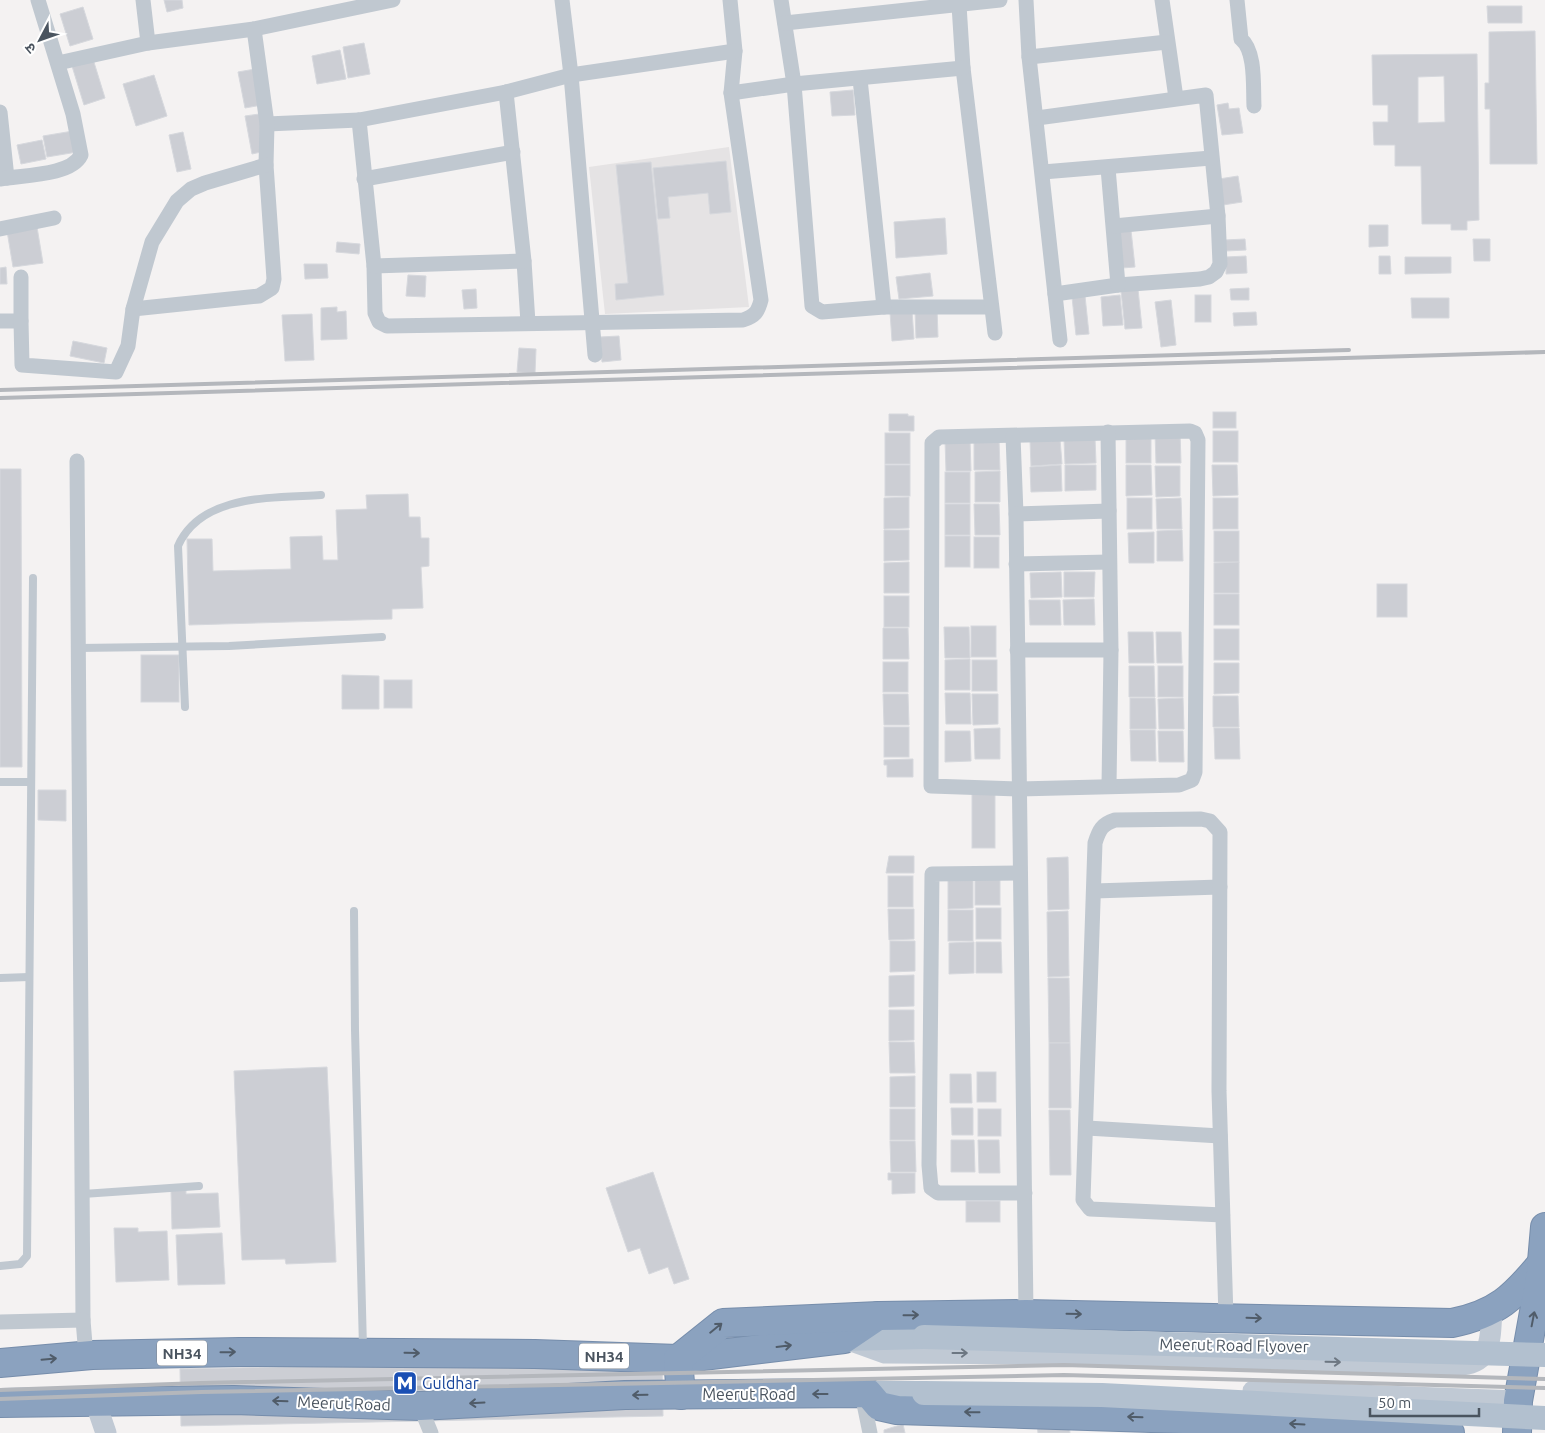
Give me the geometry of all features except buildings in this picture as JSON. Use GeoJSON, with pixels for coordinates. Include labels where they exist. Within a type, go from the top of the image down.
{"type":"FeatureCollection","features":[{"type":"Feature","properties":{"kind":"highway"},"geometry":{"type":"LineString","coordinates":[[1517,1433],[1518,1401],[1542,1263],[1545,1227]]}},
{"type":"Feature","properties":{"kind":"highway"},"geometry":{"type":"LineString","coordinates":[[681,1395],[678,1359],[723,1323],[879,1316],[1026,1314],[1437,1323],[1468,1320],[1492,1311],[1512,1298],[1542,1263]]}},
{"type":"Feature","properties":{"kind":"highway"},"geometry":{"type":"LineString","coordinates":[[844,1339],[879,1316]]}},
{"type":"Feature","properties":{"kind":"highway","name":"NH34"},"geometry":{"type":"LineString","coordinates":[[0,1362],[86,1356],[363,1352],[535,1354],[678,1359],[844,1339]]}},
{"type":"Feature","properties":{"kind":"highway"},"geometry":{"type":"LineString","coordinates":[[865,1394],[879,1406],[897,1410],[1237,1427],[1450,1433]]}},
{"type":"Feature","properties":{"kind":"highway","name":"Meerut Road"},"geometry":{"type":"LineString","coordinates":[[0,1403],[234,1400],[420,1406],[625,1395],[865,1394]]}},
{"type":"Feature","properties":{"kind":"highway"},"geometry":{"type":"LineString","coordinates":[[1462,1399],[1464,1433]]}},
{"type":"Feature","properties":{"kind":"main road","name":"Meerut Road Flyover"},"geometry":{"type":"LineString","coordinates":[[844,1339],[924,1337],[1545,1355]]}},
{"type":"Feature","properties":{"kind":"main road"},"geometry":{"type":"LineString","coordinates":[[865,1394],[1112,1395],[1545,1418]]}},
{"type":"Feature","properties":{"kind":"street"},"geometry":{"type":"LineString","coordinates":[[0,112],[4,178],[66,169],[78,161],[81,155],[73,114],[38,0]]}},
{"type":"Feature","properties":{"kind":"street"},"geometry":{"type":"LineString","coordinates":[[143,0],[148,44]]}},
{"type":"Feature","properties":{"kind":"street"},"geometry":{"type":"LineString","coordinates":[[58,63],[148,44],[254,29],[320,7],[392,0]]}},
{"type":"Feature","properties":{"kind":"street"},"geometry":{"type":"LineString","coordinates":[[562,0],[571,75],[595,355]]}},
{"type":"Feature","properties":{"kind":"street"},"geometry":{"type":"LineString","coordinates":[[358,120],[374,266],[375,313],[379,322],[387,326],[743,320],[753,317],[759,311],[762,300],[731,93],[735,51],[730,0]]}},
{"type":"Feature","properties":{"kind":"street"},"geometry":{"type":"LineString","coordinates":[[781,0],[794,84],[812,306],[822,312],[884,308],[990,307]]}},
{"type":"Feature","properties":{"kind":"street"},"geometry":{"type":"LineString","coordinates":[[785,23],[1000,0]]}},
{"type":"Feature","properties":{"kind":"street"},"geometry":{"type":"LineString","coordinates":[[1026,0],[1030,57],[1060,340]]}},
{"type":"Feature","properties":{"kind":"street"},"geometry":{"type":"LineString","coordinates":[[1162,0],[1176,98]]}},
{"type":"Feature","properties":{"kind":"street"},"geometry":{"type":"LineString","coordinates":[[1237,0],[1241,39],[1251,52],[1254,106]]}},
{"type":"Feature","properties":{"kind":"street"},"geometry":{"type":"LineString","coordinates":[[958,5],[963,68],[990,307],[995,333]]}},
{"type":"Feature","properties":{"kind":"street"},"geometry":{"type":"LineString","coordinates":[[133,309],[259,296],[272,288],[274,279],[266,165],[267,124],[254,29]]}},
{"type":"Feature","properties":{"kind":"street"},"geometry":{"type":"LineString","coordinates":[[1030,57],[1167,42]]}},
{"type":"Feature","properties":{"kind":"street"},"geometry":{"type":"LineString","coordinates":[[267,124],[358,120],[506,92],[571,75],[735,51]]}},
{"type":"Feature","properties":{"kind":"street"},"geometry":{"type":"LineString","coordinates":[[731,93],[794,84],[963,68]]}},
{"type":"Feature","properties":{"kind":"street"},"geometry":{"type":"LineString","coordinates":[[860,79],[884,308]]}},
{"type":"Feature","properties":{"kind":"street"},"geometry":{"type":"LineString","coordinates":[[506,92],[524,261],[528,323]]}},
{"type":"Feature","properties":{"kind":"street"},"geometry":{"type":"LineString","coordinates":[[1037,118],[1206,95],[1218,216],[1220,264],[1216,272],[1209,277],[1118,285],[1055,294]]}},
{"type":"Feature","properties":{"kind":"street"},"geometry":{"type":"LineString","coordinates":[[364,179],[513,152]]}},
{"type":"Feature","properties":{"kind":"street"},"geometry":{"type":"LineString","coordinates":[[1043,172],[1212,158]]}},
{"type":"Feature","properties":{"kind":"street"},"geometry":{"type":"LineString","coordinates":[[21,277],[22,365],[116,372],[128,346],[133,309],[152,242],[177,201],[190,189],[266,165]]}},
{"type":"Feature","properties":{"kind":"street"},"geometry":{"type":"LineString","coordinates":[[1108,168],[1118,285]]}},
{"type":"Feature","properties":{"kind":"street"},"geometry":{"type":"LineString","coordinates":[[1114,226],[1218,216]]}},
{"type":"Feature","properties":{"kind":"street"},"geometry":{"type":"LineString","coordinates":[[0,229],[54,218]]}},
{"type":"Feature","properties":{"kind":"street"},"geometry":{"type":"LineString","coordinates":[[374,266],[524,261]]}},
{"type":"Feature","properties":{"kind":"street"},"geometry":{"type":"LineString","coordinates":[[0,321],[21,321]]}},
{"type":"Feature","properties":{"kind":"street"},"geometry":{"type":"LineString","coordinates":[[1190,431],[1195,433],[1198,440],[1194,772],[1187,784],[1179,786],[1019,789],[932,786],[930,449],[932,443],[939,437],[1012,436],[1108,432],[1190,431]]}},
{"type":"Feature","properties":{"kind":"street"},"geometry":{"type":"LineString","coordinates":[[1108,432],[1111,650],[1109,786]]}},
{"type":"Feature","properties":{"kind":"street"},"geometry":{"type":"LineString","coordinates":[[1012,436],[1016,514],[1026,1314]]}},
{"type":"Feature","properties":{"kind":"street"},"geometry":{"type":"LineString","coordinates":[[77,461],[84,1320],[86,1356]]}},
{"type":"Feature","properties":{"kind":"street"},"geometry":{"type":"LineString","coordinates":[[1016,514],[1108,512]]}},
{"type":"Feature","properties":{"kind":"street"},"geometry":{"type":"LineString","coordinates":[[1016,564],[1109,562]]}},
{"type":"Feature","properties":{"kind":"street"},"geometry":{"type":"LineString","coordinates":[[1018,650],[1111,650]]}},
{"type":"Feature","properties":{"kind":"street"},"geometry":{"type":"LineString","coordinates":[[1223,1216],[1090,1209],[1083,1200],[1096,843],[1098,832],[1105,823],[1114,820],[1210,821],[1220,832],[1220,1136],[1223,1216],[1226,1317]]}},
{"type":"Feature","properties":{"kind":"street"},"geometry":{"type":"LineString","coordinates":[[1020,873],[932,874],[929,1165],[931,1188],[938,1193],[1025,1193]]}},
{"type":"Feature","properties":{"kind":"street"},"geometry":{"type":"LineString","coordinates":[[1094,891],[1220,887]]}},
{"type":"Feature","properties":{"kind":"street"},"geometry":{"type":"LineString","coordinates":[[1086,1128],[1220,1136]]}},
{"type":"Feature","properties":{"kind":"street"},"geometry":{"type":"LineString","coordinates":[[844,1339],[885,1353],[1093,1354],[1462,1365],[1476,1364],[1482,1357],[1489,1341],[1492,1311]]}},
{"type":"Feature","properties":{"kind":"street"},"geometry":{"type":"LineString","coordinates":[[0,1322],[84,1320]]}},
{"type":"Feature","properties":{"kind":"street"},"geometry":{"type":"LineString","coordinates":[[870,1433],[865,1394],[883,1384],[1022,1384],[1518,1401]]}},
{"type":"Feature","properties":{"kind":"street"},"geometry":{"type":"LineString","coordinates":[[95,1401],[106,1433]]}},
{"type":"Feature","properties":{"kind":"street"},"geometry":{"type":"LineString","coordinates":[[420,1406],[431,1433]]}},
{"type":"Feature","properties":{"kind":"lane"},"geometry":{"type":"LineString","coordinates":[[185,707],[178,546],[184,533],[209,514],[246,500],[320,495]]}},
{"type":"Feature","properties":{"kind":"lane"},"geometry":{"type":"LineString","coordinates":[[0,1266],[20,1264],[27,1256],[33,578]]}},
{"type":"Feature","properties":{"kind":"lane"},"geometry":{"type":"LineString","coordinates":[[78,648],[229,646],[382,637]]}},
{"type":"Feature","properties":{"kind":"lane"},"geometry":{"type":"LineString","coordinates":[[0,782],[31,782]]}},
{"type":"Feature","properties":{"kind":"lane"},"geometry":{"type":"LineString","coordinates":[[354,911],[363,1352]]}},
{"type":"Feature","properties":{"kind":"lane"},"geometry":{"type":"LineString","coordinates":[[0,978],[29,977]]}},
{"type":"Feature","properties":{"kind":"lane"},"geometry":{"type":"LineString","coordinates":[[83,1194],[199,1186]]}},
{"type":"Feature","properties":{"kind":"shaded area"},"geometry":{"type":"Polygon","coordinates":[[[729,147],[749,307],[605,314],[589,167],[729,147]]]}},
{"type":"Feature","properties":{"kind":"railway"},"geometry":{"type":"LineString","coordinates":[[0,390],[1349,350]]}},
{"type":"Feature","properties":{"kind":"railway"},"geometry":{"type":"LineString","coordinates":[[0,398],[1545,352]]}},
{"type":"Feature","properties":{"kind":"railway"},"geometry":{"type":"LineString","coordinates":[[0,1390],[201,1383],[1064,1365],[1545,1379]]}},
{"type":"Feature","properties":{"kind":"railway"},"geometry":{"type":"LineString","coordinates":[[0,1399],[201,1392],[1064,1375],[1545,1388]]}},
{"type":"Feature","properties":{"kind":"place","name":"Guldhar"},"geometry":{"type":"Point","coordinates":[405,1383]}}]}
